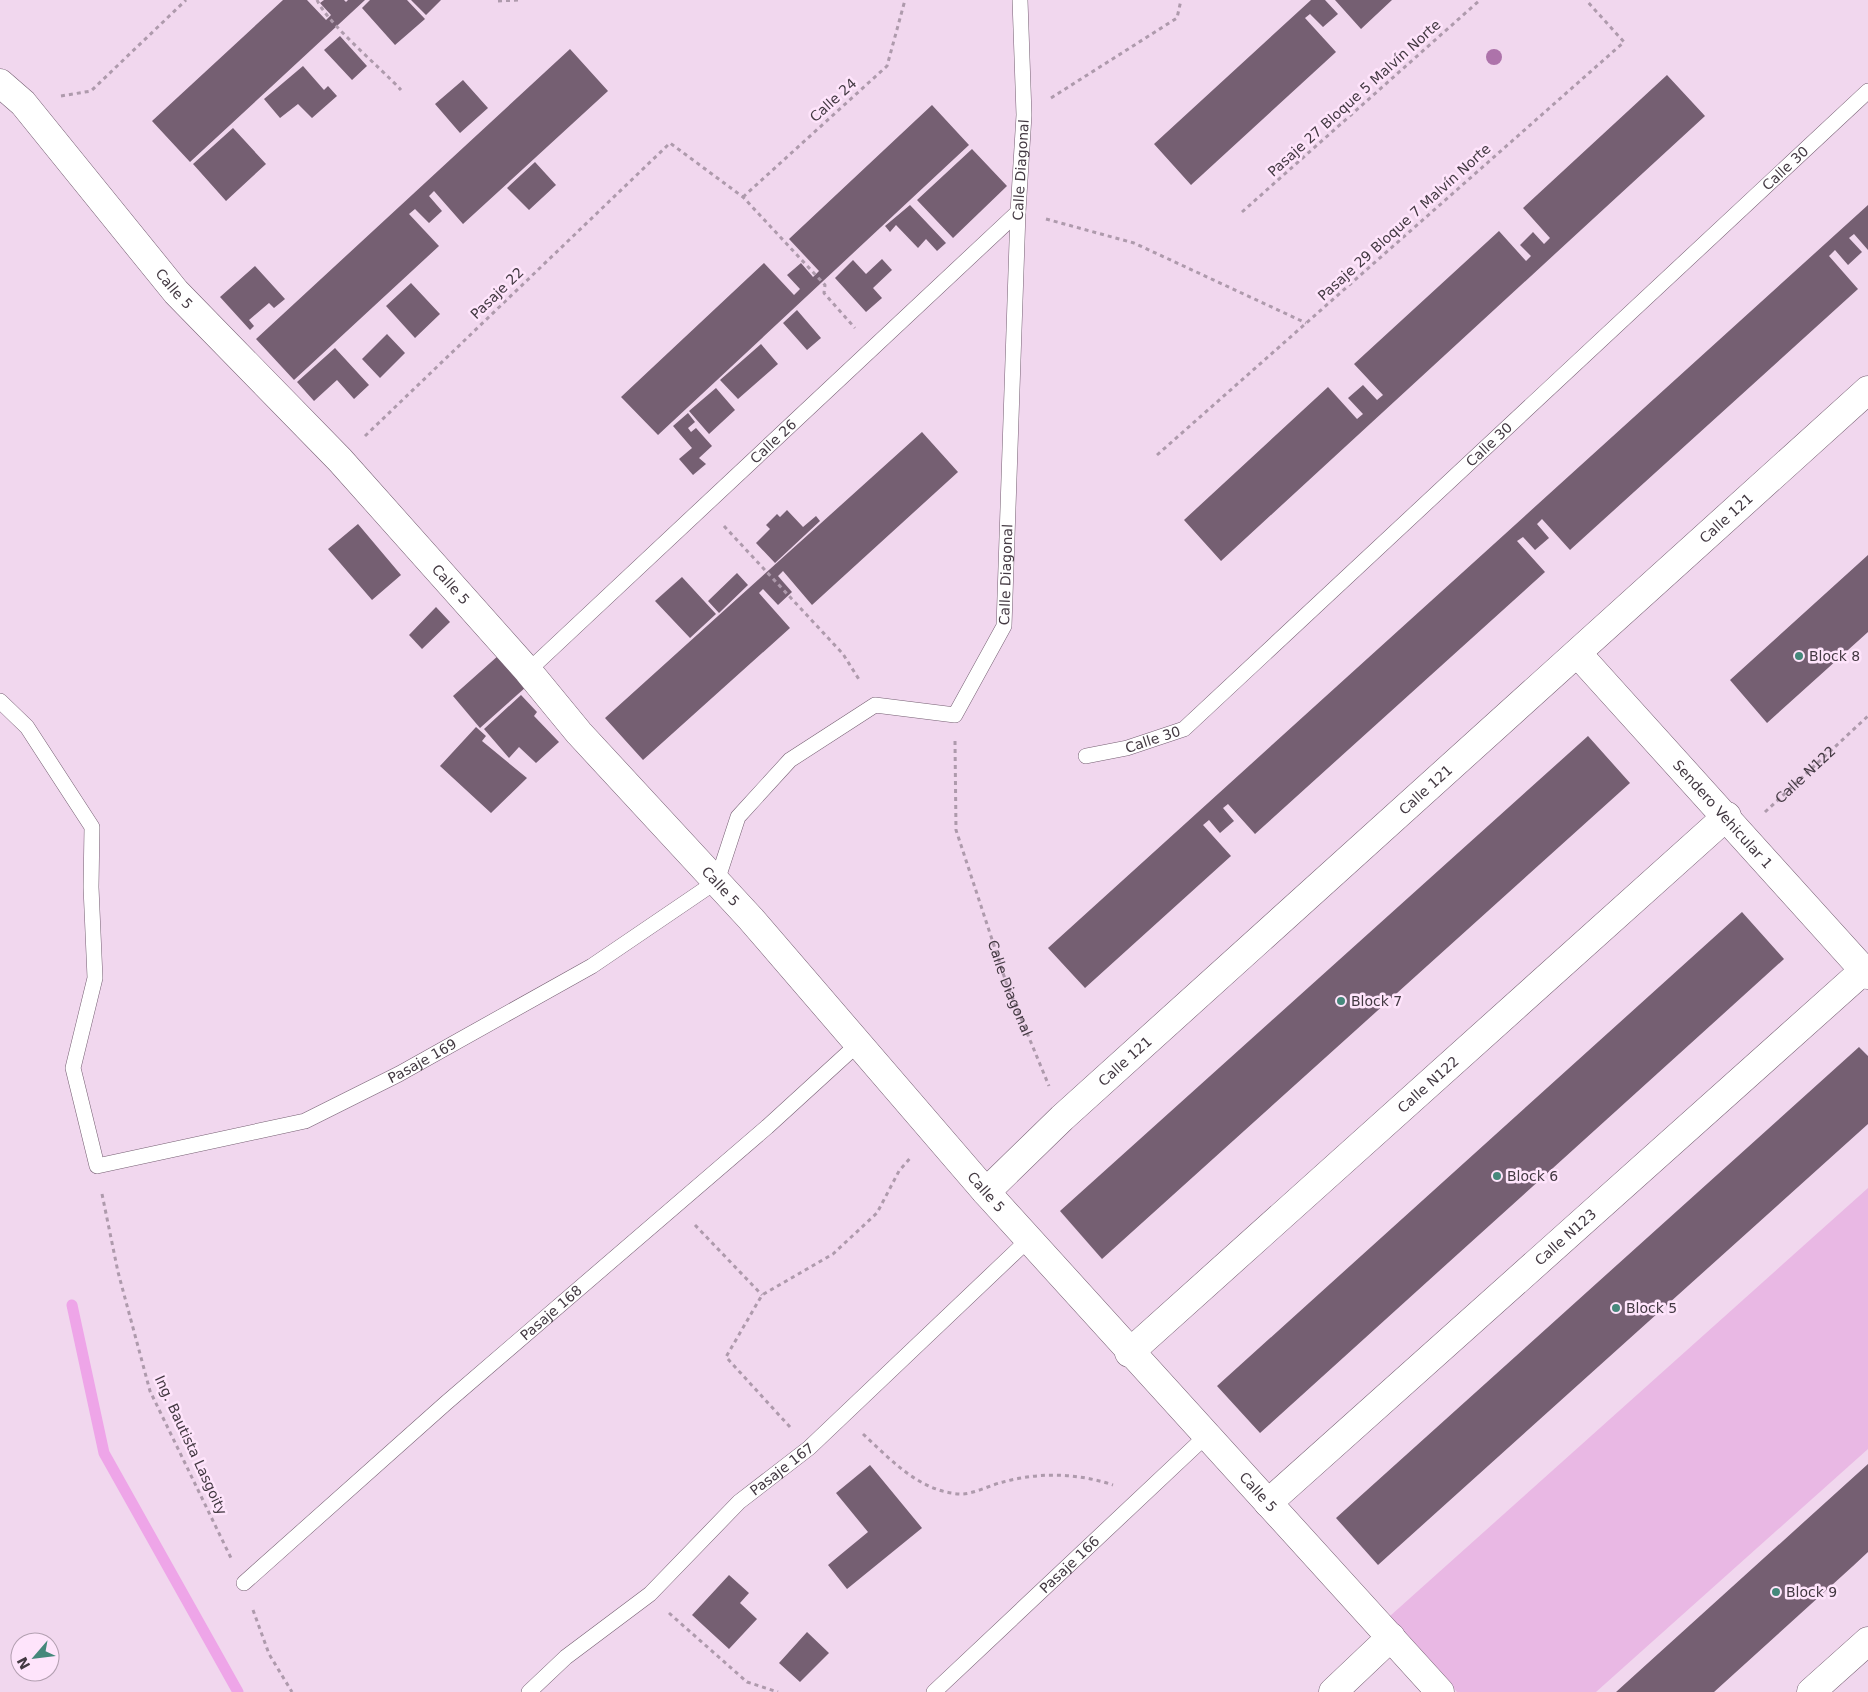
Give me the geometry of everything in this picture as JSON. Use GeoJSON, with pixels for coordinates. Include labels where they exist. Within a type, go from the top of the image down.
{"type":"FeatureCollection","features":[{"type":"Feature","properties":{"kind":"street","name":"Calle 5"},"geometry":{"type":"LineString","coordinates":[[0,84],[22,102],[176,292],[340,460],[528,671],[579,733],[717,881],[986,1192],[1130,1353],[1440,1692]]}},
{"type":"Feature","properties":{"kind":"street","name":"Calle 121"},"geometry":{"type":"LineString","coordinates":[[986,1192],[1062,1118],[1578,654],[1868,390]]}},
{"type":"Feature","properties":{"kind":"street","name":"Sendero Vehicular 1"},"geometry":{"type":"LineString","coordinates":[[1578,654],[1866,971]]}},
{"type":"Feature","properties":{"kind":"street","name":"Calle N122"},"geometry":{"type":"LineString","coordinates":[[1130,1353],[1734,824]]}},
{"type":"Feature","properties":{"kind":"street","name":"Calle N123"},"geometry":{"type":"LineString","coordinates":[[1268,1503],[1866,971]]}},
{"type":"Feature","properties":{"kind":"street"},"geometry":{"type":"LineString","coordinates":[[1333,1692],[1391,1637]]}},
{"type":"Feature","properties":{"kind":"street"},"geometry":{"type":"LineString","coordinates":[[1811,1692],[1868,1641]]}},
{"type":"Feature","properties":{"kind":"lane","name":"Calle Diagonal"},"geometry":{"type":"LineString","coordinates":[[955,715],[1004,626],[1018,212],[1024,115],[1020,0]]}},
{"type":"Feature","properties":{"kind":"lane","name":"Calle 30"},"geometry":{"type":"LineString","coordinates":[[1086,756],[1128,748],[1184,729],[1868,91]]}},
{"type":"Feature","properties":{"kind":"lane","name":"Calle 26"},"geometry":{"type":"LineString","coordinates":[[528,671],[706,507],[1018,212]]}},
{"type":"Feature","properties":{"kind":"lane"},"geometry":{"type":"LineString","coordinates":[[0,702],[27,727],[92,827],[91,887],[95,978],[73,1068],[97,1166]]}},
{"type":"Feature","properties":{"kind":"lane"},"geometry":{"type":"LineString","coordinates":[[717,881],[738,817],[790,760],[875,705],[955,715]]}},
{"type":"Feature","properties":{"kind":"lane","name":"Pasaje 169"},"geometry":{"type":"LineString","coordinates":[[97,1166],[305,1121],[399,1074],[592,966],[717,881]]}},
{"type":"Feature","properties":{"kind":"lane","name":"Pasaje 168"},"geometry":{"type":"LineString","coordinates":[[244,1583],[446,1403],[767,1127],[858,1043]]}},
{"type":"Feature","properties":{"kind":"lane","name":"Pasaje 167"},"geometry":{"type":"LineString","coordinates":[[529,1692],[566,1657],[650,1594],[739,1502],[809,1448],[842,1414],[1029,1239]]}},
{"type":"Feature","properties":{"kind":"lane","name":"Pasaje 166"},"geometry":{"type":"LineString","coordinates":[[934,1692],[1142,1494],[1206,1436]]}},
{"type":"Feature","properties":{"kind":"path"},"geometry":{"type":"LineString","coordinates":[[22,102],[91,91],[186,0]]}},
{"type":"Feature","properties":{"kind":"path"},"geometry":{"type":"LineString","coordinates":[[317,0],[338,26],[401,90]]}},
{"type":"Feature","properties":{"kind":"path"},"geometry":{"type":"LineString","coordinates":[[498,1],[519,0]]}},
{"type":"Feature","properties":{"kind":"path","name":"Calle 24"},"geometry":{"type":"LineString","coordinates":[[743,197],[888,66],[905,0]]}},
{"type":"Feature","properties":{"kind":"path"},"geometry":{"type":"LineString","coordinates":[[1024,115],[1177,18],[1181,0]]}},
{"type":"Feature","properties":{"kind":"path","name":"Pasaje 27 Bloque 5 Malvín Norte"},"geometry":{"type":"LineString","coordinates":[[1242,212],[1480,0]]}},
{"type":"Feature","properties":{"kind":"path","name":"Pasaje 29 Bloque 7 Malvín Norte"},"geometry":{"type":"LineString","coordinates":[[1157,455],[1624,42],[1586,0]]}},
{"type":"Feature","properties":{"kind":"path","name":"Pasaje 22"},"geometry":{"type":"LineString","coordinates":[[340,460],[670,143],[743,197]]}},
{"type":"Feature","properties":{"kind":"path"},"geometry":{"type":"LineString","coordinates":[[743,197],[825,285],[824,293],[874,348]]}},
{"type":"Feature","properties":{"kind":"path"},"geometry":{"type":"LineString","coordinates":[[1018,212],[1134,243],[1306,323]]}},
{"type":"Feature","properties":{"kind":"path"},"geometry":{"type":"LineString","coordinates":[[706,507],[843,654],[875,705]]}},
{"type":"Feature","properties":{"kind":"path","name":"Calle Diagonal"},"geometry":{"type":"LineString","coordinates":[[955,715],[956,830],[1006,982],[1062,1118]]}},
{"type":"Feature","properties":{"kind":"path","name":"Calle N122"},"geometry":{"type":"LineString","coordinates":[[1734,824],[1868,716]]}},
{"type":"Feature","properties":{"kind":"path"},"geometry":{"type":"LineString","coordinates":[[809,1448],[726,1357],[762,1295],[834,1254],[877,1213],[898,1171],[934,1133]]}},
{"type":"Feature","properties":{"kind":"path","name":"Ing. Bautista Lasgoity"},"geometry":{"type":"LineString","coordinates":[[97,1166],[118,1272],[150,1391],[244,1583],[269,1654],[292,1692]]}},
{"type":"Feature","properties":{"kind":"path"},"geometry":{"type":"LineString","coordinates":[[676,1204],[762,1295]]}},
{"type":"Feature","properties":{"kind":"path"},"geometry":{"type":"LineString","coordinates":[[842,1414],[902,1470],[931,1488],[961,1495],[1006,1481],[1052,1474],[1103,1482],[1142,1494]]}},
{"type":"Feature","properties":{"kind":"path"},"geometry":{"type":"LineString","coordinates":[[650,1594],[686,1630],[747,1682],[778,1692]]}},
{"type":"Feature","properties":{"kind":"shaded area"},"geometry":{"type":"Polygon","coordinates":[[[1868,1188],[1868,1449],[1596,1692],[1457,1692],[1390,1616],[1868,1188]]]}},
{"type":"Feature","properties":{"kind":"building"},"geometry":{"type":"Polygon","coordinates":[[[283,0],[307,0],[326,20],[331,15],[320,3],[324,0],[344,0],[346,2],[348,0],[365,0],[190,162],[152,121],[283,0]]]}},
{"type":"Feature","properties":{"kind":"building"},"geometry":{"type":"Polygon","coordinates":[[[370,0],[407,0],[425,19],[395,45],[362,8],[370,0]]]}},
{"type":"Feature","properties":{"kind":"building"},"geometry":{"type":"Polygon","coordinates":[[[411,0],[441,0],[426,15],[411,0]]]}},
{"type":"Feature","properties":{"kind":"building"},"geometry":{"type":"Polygon","coordinates":[[[1311,0],[1325,0],[1338,14],[1323,27],[1310,14],[1305,18],[1336,52],[1191,185],[1154,144],[1311,0]]]}},
{"type":"Feature","properties":{"kind":"building"},"geometry":{"type":"Polygon","coordinates":[[[1335,0],[1392,0],[1361,29],[1335,0]]]}},
{"type":"Feature","properties":{"kind":"building"},"geometry":{"type":"Polygon","coordinates":[[[340,36],[367,66],[352,80],[324,50],[340,36]]]}},
{"type":"Feature","properties":{"kind":"building"},"geometry":{"type":"Polygon","coordinates":[[[570,49],[608,91],[463,224],[434,191],[429,196],[442,211],[429,223],[415,209],[409,214],[439,246],[294,380],[256,339],[570,49]]]}},
{"type":"Feature","properties":{"kind":"building"},"geometry":{"type":"Polygon","coordinates":[[[303,66],[324,90],[328,86],[337,96],[312,118],[298,104],[280,118],[264,99],[303,66]]]}},
{"type":"Feature","properties":{"kind":"building"},"geometry":{"type":"Polygon","coordinates":[[[1667,75],[1705,116],[1221,561],[1184,520],[1328,387],[1357,419],[1363,414],[1348,398],[1363,385],[1377,400],[1383,395],[1354,364],[1499,231],[1526,261],[1531,256],[1520,245],[1533,232],[1544,244],[1550,238],[1523,208],[1667,75]]]}},
{"type":"Feature","properties":{"kind":"building"},"geometry":{"type":"Polygon","coordinates":[[[463,80],[488,108],[460,133],[435,104],[463,80]]]}},
{"type":"Feature","properties":{"kind":"building"},"geometry":{"type":"Polygon","coordinates":[[[932,105],[969,145],[658,435],[621,397],[764,263],[794,295],[800,289],[787,275],[801,263],[813,277],[819,271],[789,239],[932,105]]]}},
{"type":"Feature","properties":{"kind":"building"},"geometry":{"type":"Polygon","coordinates":[[[233,128],[266,164],[226,201],[193,164],[233,128]]]}},
{"type":"Feature","properties":{"kind":"building"},"geometry":{"type":"Polygon","coordinates":[[[972,149],[1007,186],[953,238],[917,200],[972,149]]]}},
{"type":"Feature","properties":{"kind":"building"},"geometry":{"type":"Polygon","coordinates":[[[535,162],[556,185],[529,210],[507,188],[535,162]]]}},
{"type":"Feature","properties":{"kind":"building"},"geometry":{"type":"Polygon","coordinates":[[[910,205],[946,243],[937,251],[926,239],[918,248],[896,225],[890,232],[885,226],[910,205]]]}},
{"type":"Feature","properties":{"kind":"building"},"geometry":{"type":"Polygon","coordinates":[[[1868,205],[1868,250],[1854,234],[1849,238],[1862,252],[1848,265],[1835,250],[1829,256],[1858,289],[1570,550],[1542,519],[1537,524],[1549,538],[1535,550],[1523,537],[1517,541],[1545,572],[1255,834],[1228,804],[1223,808],[1234,821],[1220,833],[1209,820],[1203,825],[1231,856],[1085,988],[1048,948],[1868,205]]]}},
{"type":"Feature","properties":{"kind":"building"},"geometry":{"type":"Polygon","coordinates":[[[882,259],[892,270],[873,288],[882,298],[866,312],[835,278],[853,260],[866,274],[882,259]]]}},
{"type":"Feature","properties":{"kind":"building"},"geometry":{"type":"Polygon","coordinates":[[[255,266],[285,299],[274,308],[269,303],[249,320],[254,326],[250,330],[220,297],[255,266]]]}},
{"type":"Feature","properties":{"kind":"building"},"geometry":{"type":"Polygon","coordinates":[[[411,283],[440,314],[415,338],[386,306],[411,283]]]}},
{"type":"Feature","properties":{"kind":"building"},"geometry":{"type":"Polygon","coordinates":[[[797,310],[821,338],[807,350],[783,323],[797,310]]]}},
{"type":"Feature","properties":{"kind":"building"},"geometry":{"type":"Polygon","coordinates":[[[387,334],[405,353],[380,378],[362,359],[387,334]]]}},
{"type":"Feature","properties":{"kind":"building"},"geometry":{"type":"Polygon","coordinates":[[[761,344],[778,364],[738,399],[720,380],[761,344]]]}},
{"type":"Feature","properties":{"kind":"building"},"geometry":{"type":"Polygon","coordinates":[[[335,348],[369,385],[354,399],[337,380],[314,401],[297,382],[335,348]]]}},
{"type":"Feature","properties":{"kind":"building"},"geometry":{"type":"Polygon","coordinates":[[[716,388],[735,410],[709,434],[689,411],[716,388]]]}},
{"type":"Feature","properties":{"kind":"building"},"geometry":{"type":"Polygon","coordinates":[[[688,413],[695,422],[688,428],[691,432],[696,428],[712,446],[699,458],[706,464],[693,475],[679,459],[692,448],[673,426],[688,413]]]}},
{"type":"Feature","properties":{"kind":"building"},"geometry":{"type":"Polygon","coordinates":[[[922,432],[958,472],[812,605],[783,571],[778,576],[792,592],[778,605],[763,589],[759,593],[790,628],[643,760],[605,718],[922,432]]]}},
{"type":"Feature","properties":{"kind":"building"},"geometry":{"type":"Polygon","coordinates":[[[787,510],[803,527],[816,516],[820,521],[775,563],[756,543],[770,529],[766,525],[777,514],[780,517],[787,510]]]}},
{"type":"Feature","properties":{"kind":"building"},"geometry":{"type":"Polygon","coordinates":[[[358,524],[401,575],[372,600],[328,549],[358,524]]]}},
{"type":"Feature","properties":{"kind":"building","name":"Block 8"},"geometry":{"type":"Polygon","coordinates":[[[1868,555],[1868,632],[1767,723],[1730,680],[1868,555]]]}},
{"type":"Feature","properties":{"kind":"building"},"geometry":{"type":"Polygon","coordinates":[[[737,573],[748,585],[719,613],[708,601],[737,573]]]}},
{"type":"Feature","properties":{"kind":"building"},"geometry":{"type":"Polygon","coordinates":[[[682,577],[716,614],[690,638],[655,601],[682,577]]]}},
{"type":"Feature","properties":{"kind":"building"},"geometry":{"type":"Polygon","coordinates":[[[436,607],[450,622],[422,649],[409,635],[436,607]]]}},
{"type":"Feature","properties":{"kind":"building"},"geometry":{"type":"Polygon","coordinates":[[[499,655],[526,687],[480,728],[453,696],[499,655]]]}},
{"type":"Feature","properties":{"kind":"building"},"geometry":{"type":"Polygon","coordinates":[[[521,695],[537,712],[534,716],[559,742],[536,763],[519,747],[509,758],[484,729],[521,695]]]}},
{"type":"Feature","properties":{"kind":"building"},"geometry":{"type":"Polygon","coordinates":[[[476,727],[486,736],[482,741],[527,778],[491,813],[440,766],[476,727]]]}},
{"type":"Feature","properties":{"kind":"building","name":"Block 7"},"geometry":{"type":"Polygon","coordinates":[[[1588,736],[1630,783],[1102,1259],[1060,1211],[1588,736]]]}},
{"type":"Feature","properties":{"kind":"building","name":"Block 6"},"geometry":{"type":"Polygon","coordinates":[[[1742,912],[1784,959],[1260,1433],[1217,1386],[1742,912]]]}},
{"type":"Feature","properties":{"kind":"building","name":"Block 5"},"geometry":{"type":"Polygon","coordinates":[[[1859,1047],[1868,1056],[1868,1124],[1378,1565],[1336,1518],[1859,1047]]]}},
{"type":"Feature","properties":{"kind":"building","name":"Block 9"},"geometry":{"type":"Polygon","coordinates":[[[1868,1464],[1868,1552],[1714,1692],[1616,1692],[1868,1464]]]}},
{"type":"Feature","properties":{"kind":"building"},"geometry":{"type":"Polygon","coordinates":[[[870,1465],[922,1528],[847,1589],[828,1565],[868,1532],[836,1493],[870,1465]]]}},
{"type":"Feature","properties":{"kind":"building"},"geometry":{"type":"Polygon","coordinates":[[[729,1575],[749,1593],[740,1603],[757,1619],[729,1649],[692,1615],[729,1575]]]}},
{"type":"Feature","properties":{"kind":"building"},"geometry":{"type":"Polygon","coordinates":[[[807,1632],[829,1653],[800,1682],[779,1663],[807,1632]]]}},
{"type":"Feature","properties":{"kind":"waterway"},"geometry":{"type":"LineString","coordinates":[[72,1305],[104,1453],[238,1692]]}},
{"type":"Feature","properties":{"kind":"place","name":"Block 8"},"geometry":{"type":"Point","coordinates":[1799,656]}},
{"type":"Feature","properties":{"kind":"place","name":"Block 7"},"geometry":{"type":"Point","coordinates":[1341,1001]}},
{"type":"Feature","properties":{"kind":"place","name":"Block 6"},"geometry":{"type":"Point","coordinates":[1497,1176]}},
{"type":"Feature","properties":{"kind":"place","name":"Block 5"},"geometry":{"type":"Point","coordinates":[1616,1308]}},
{"type":"Feature","properties":{"kind":"place","name":"Block 9"},"geometry":{"type":"Point","coordinates":[1776,1592]}}]}
